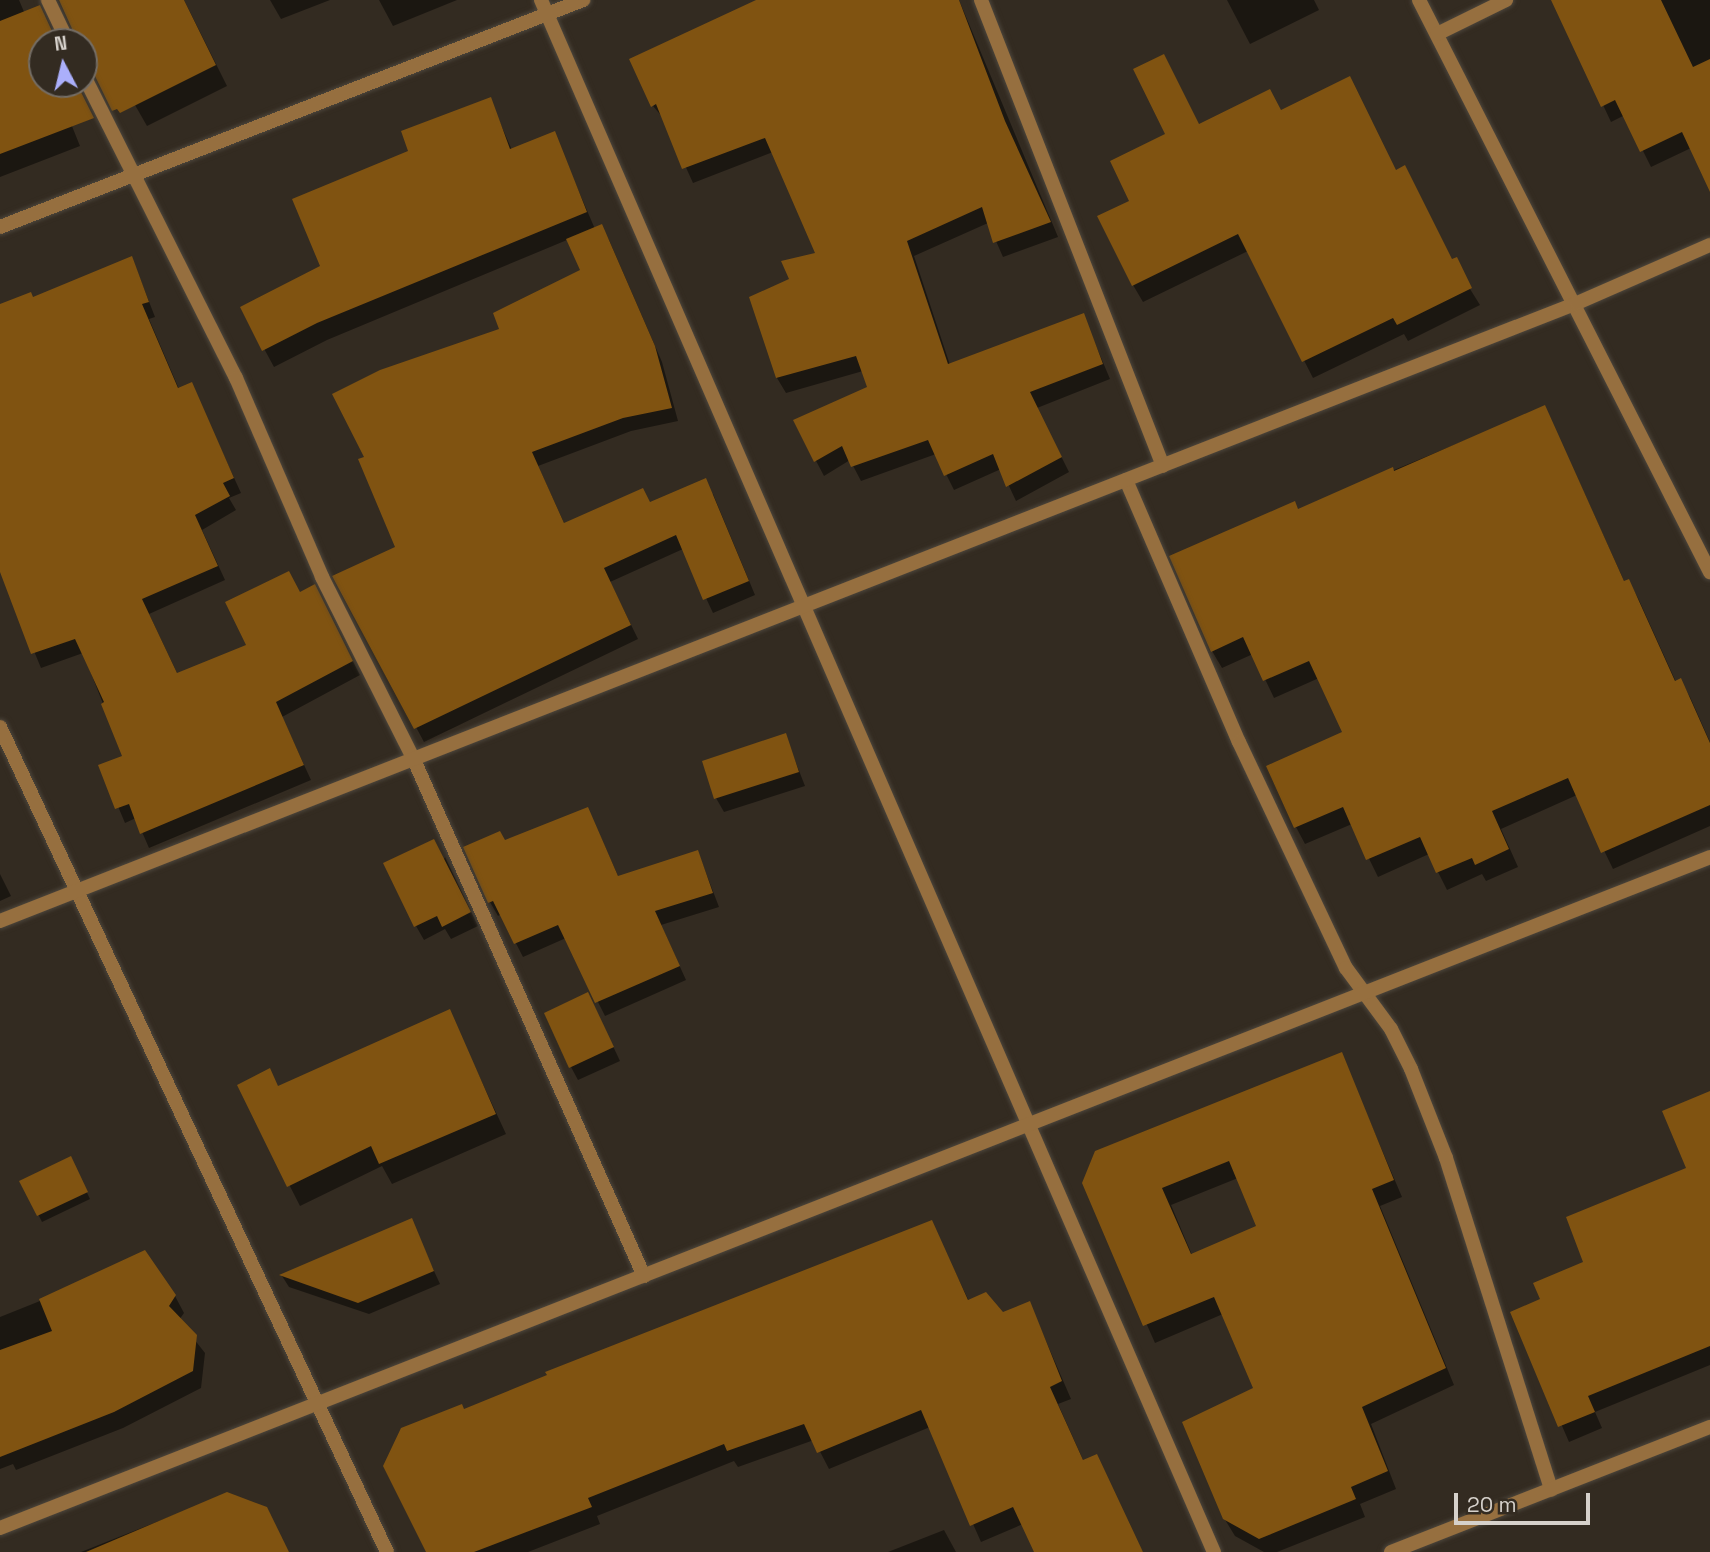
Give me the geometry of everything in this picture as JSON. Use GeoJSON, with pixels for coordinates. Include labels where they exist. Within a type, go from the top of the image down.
{"type":"FeatureCollection","features":[{"type":"Feature","properties":{"kind":"street"},"geometry":{"type":"LineString","coordinates":[[48,0],[61,28]]}},
{"type":"Feature","properties":{"kind":"street"},"geometry":{"type":"LineString","coordinates":[[541,0],[1214,1552]]}},
{"type":"Feature","properties":{"kind":"street"},"geometry":{"type":"LineString","coordinates":[[0,228],[583,0]]}},
{"type":"Feature","properties":{"kind":"street"},"geometry":{"type":"LineString","coordinates":[[981,0],[1163,466]]}},
{"type":"Feature","properties":{"kind":"street"},"geometry":{"type":"LineString","coordinates":[[1419,0],[1577,303],[1710,572]]}},
{"type":"Feature","properties":{"kind":"street"},"geometry":{"type":"LineString","coordinates":[[1437,34],[1506,0]]}},
{"type":"Feature","properties":{"kind":"street"},"geometry":{"type":"LineString","coordinates":[[94,98],[131,177],[236,378],[322,577],[414,760],[644,1276]]}},
{"type":"Feature","properties":{"kind":"street"},"geometry":{"type":"LineString","coordinates":[[0,921],[1577,303],[1710,245]]}},
{"type":"Feature","properties":{"kind":"street"},"geometry":{"type":"LineString","coordinates":[[1126,480],[1239,741],[1346,968],[1399,1043],[1446,1158],[1551,1490]]}},
{"type":"Feature","properties":{"kind":"street"},"geometry":{"type":"LineString","coordinates":[[0,727],[387,1552]]}},
{"type":"Feature","properties":{"kind":"street"},"geometry":{"type":"LineString","coordinates":[[0,1528],[1710,857]]}},
{"type":"Feature","properties":{"kind":"street"},"geometry":{"type":"LineString","coordinates":[[1391,1552],[1710,1427]]}},
{"type":"Feature","properties":{"kind":"building"},"geometry":{"type":"Polygon","coordinates":[[[59,0],[184,0],[216,65],[120,113],[117,109],[112,111],[98,82],[98,28],[72,28],[59,0]]]}},
{"type":"Feature","properties":{"kind":"building"},"geometry":{"type":"Polygon","coordinates":[[[756,0],[959,0],[1005,121],[1051,222],[993,243],[982,207],[907,241],[948,364],[1084,313],[1103,364],[1030,392],[1062,457],[1006,487],[993,454],[944,476],[928,440],[851,467],[842,446],[814,462],[793,420],[867,387],[856,356],[776,378],[749,297],[789,279],[781,261],[815,253],[765,138],[682,169],[656,104],[651,107],[629,59],[756,0]]]}},
{"type":"Feature","properties":{"kind":"building"},"geometry":{"type":"Polygon","coordinates":[[[1551,0],[1661,0],[1693,67],[1710,59],[1710,192],[1682,132],[1640,152],[1615,100],[1601,107],[1551,0]]]}},
{"type":"Feature","properties":{"kind":"building"},"geometry":{"type":"Polygon","coordinates":[[[40,5],[51,28],[28,28],[28,98],[84,98],[94,118],[0,154],[0,21],[40,5]]]}},
{"type":"Feature","properties":{"kind":"building"},"geometry":{"type":"Polygon","coordinates":[[[1164,54],[1199,124],[1270,89],[1281,110],[1350,76],[1396,170],[1405,165],[1452,259],[1457,257],[1472,288],[1397,325],[1393,318],[1302,362],[1238,234],[1132,286],[1097,216],[1129,201],[1110,161],[1165,134],[1133,69],[1164,54]]]}},
{"type":"Feature","properties":{"kind":"building"},"geometry":{"type":"Polygon","coordinates":[[[491,97],[510,149],[555,131],[587,212],[317,323],[262,351],[240,307],[320,266],[292,199],[408,151],[401,131],[491,97]]]}},
{"type":"Feature","properties":{"kind":"building"},"geometry":{"type":"Polygon","coordinates":[[[602,224],[655,346],[672,408],[623,418],[532,452],[564,523],[643,488],[650,502],[706,478],[749,581],[703,600],[676,535],[604,568],[631,625],[414,729],[332,576],[395,547],[358,459],[364,457],[332,394],[380,370],[499,329],[493,313],[580,270],[566,239],[602,224]]]}},
{"type":"Feature","properties":{"kind":"building"},"geometry":{"type":"Polygon","coordinates":[[[132,256],[149,302],[142,304],[178,388],[192,382],[234,478],[223,483],[230,496],[195,515],[218,566],[142,599],[177,673],[246,645],[225,602],[289,571],[300,592],[315,584],[353,661],[276,702],[304,765],[140,834],[129,804],[115,809],[98,765],[122,756],[101,704],[104,702],[75,639],[31,654],[0,572],[0,304],[31,292],[33,297],[132,256]]]}},
{"type":"Feature","properties":{"kind":"building"},"geometry":{"type":"Polygon","coordinates":[[[1545,405],[1624,581],[1629,579],[1675,681],[1681,678],[1710,743],[1710,805],[1601,853],[1568,778],[1492,811],[1509,849],[1475,865],[1472,858],[1436,873],[1420,837],[1366,860],[1343,807],[1294,828],[1266,766],[1342,732],[1309,661],[1263,681],[1243,637],[1211,652],[1169,556],[1295,501],[1298,509],[1393,467],[1394,471],[1545,405]]]}},
{"type":"Feature","properties":{"kind":"building"},"geometry":{"type":"Polygon","coordinates":[[[786,733],[799,772],[714,799],[702,761],[786,733]]]}},
{"type":"Feature","properties":{"kind":"building"},"geometry":{"type":"Polygon","coordinates":[[[588,807],[618,876],[698,850],[713,893],[655,911],[680,966],[595,1003],[558,925],[514,944],[493,901],[488,903],[463,847],[500,831],[505,840],[588,807]]]}},
{"type":"Feature","properties":{"kind":"building"},"geometry":{"type":"Polygon","coordinates":[[[434,839],[471,912],[442,927],[437,916],[414,927],[383,863],[434,839]]]}},
{"type":"Feature","properties":{"kind":"building"},"geometry":{"type":"Polygon","coordinates":[[[588,992],[614,1047],[569,1068],[544,1013],[588,992]]]}},
{"type":"Feature","properties":{"kind":"building"},"geometry":{"type":"Polygon","coordinates":[[[450,1009],[496,1114],[379,1164],[371,1146],[287,1187],[237,1085],[270,1068],[278,1086],[450,1009]]]}},
{"type":"Feature","properties":{"kind":"building"},"geometry":{"type":"Polygon","coordinates":[[[1342,1052],[1394,1180],[1372,1189],[1446,1368],[1362,1407],[1388,1471],[1351,1487],[1356,1499],[1259,1539],[1223,1519],[1182,1422],[1253,1388],[1214,1297],[1143,1326],[1082,1183],[1095,1151],[1342,1052]],[[1229,1161],[1162,1188],[1191,1254],[1256,1226],[1229,1161]]]}},
{"type":"Feature","properties":{"kind":"building"},"geometry":{"type":"Polygon","coordinates":[[[1710,1091],[1710,1346],[1588,1396],[1595,1412],[1558,1427],[1510,1312],[1540,1299],[1533,1283],[1583,1262],[1566,1217],[1686,1168],[1662,1111],[1710,1091]]]}},
{"type":"Feature","properties":{"kind":"building"},"geometry":{"type":"Polygon","coordinates":[[[71,1156],[88,1192],[37,1216],[19,1181],[71,1156]]]}},
{"type":"Feature","properties":{"kind":"building"},"geometry":{"type":"Polygon","coordinates":[[[412,1218],[434,1271],[358,1303],[279,1275],[412,1218]]]}},
{"type":"Feature","properties":{"kind":"building"},"geometry":{"type":"Polygon","coordinates":[[[932,1220],[968,1300],[986,1292],[1003,1312],[1030,1301],[1062,1381],[1050,1387],[1083,1460],[1097,1454],[1143,1552],[1034,1552],[1013,1507],[970,1526],[921,1410],[817,1453],[804,1424],[727,1451],[724,1444],[588,1498],[592,1507],[474,1552],[426,1552],[383,1466],[401,1428],[462,1404],[464,1409],[547,1375],[545,1372],[932,1220]]]}},
{"type":"Feature","properties":{"kind":"building"},"geometry":{"type":"Polygon","coordinates":[[[145,1250],[176,1295],[169,1306],[197,1335],[193,1371],[114,1412],[0,1457],[0,1350],[52,1331],[39,1299],[145,1250]]]}},
{"type":"Feature","properties":{"kind":"building"},"geometry":{"type":"Polygon","coordinates":[[[227,1492],[267,1507],[289,1552],[86,1552],[227,1492]]]}}]}
